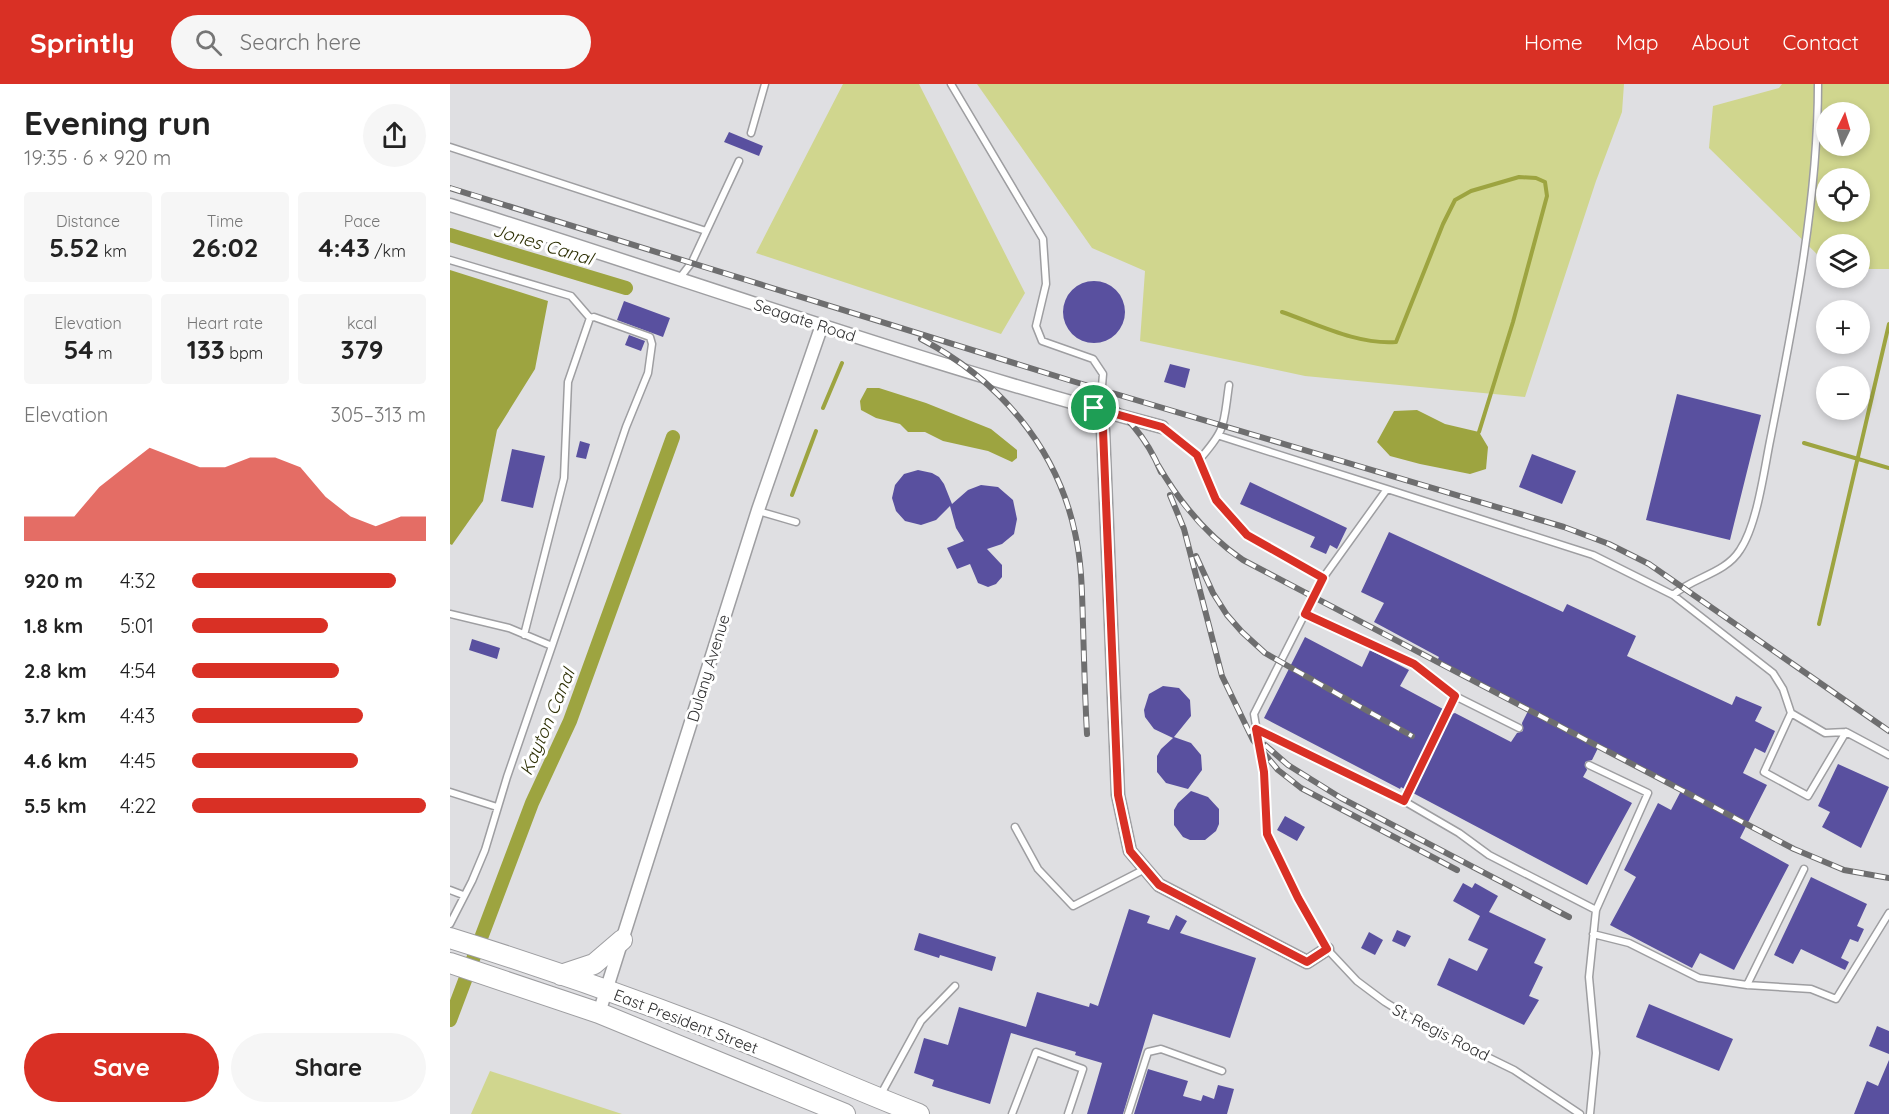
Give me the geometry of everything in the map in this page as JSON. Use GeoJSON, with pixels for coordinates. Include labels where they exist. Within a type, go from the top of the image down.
{"type":"FeatureCollection","features":[{"type":"Feature","properties":{"kind":"main road"},"geometry":{"type":"LineString","coordinates":[[561,975],[594,964],[622,940]]}},
{"type":"Feature","properties":{"kind":"main road","name":"East President Street"},"geometry":{"type":"LineString","coordinates":[[468,944],[607,990],[718,1031],[919,1114]]}},
{"type":"Feature","properties":{"kind":"main road","name":"East President Street"},"geometry":{"type":"LineString","coordinates":[[464,967],[599,1013],[845,1114]]}},
{"type":"Feature","properties":{"kind":"main road"},"geometry":{"type":"LineString","coordinates":[[772,1085],[850,1108],[869,1107],[878,1099]]}},
{"type":"Feature","properties":{"kind":"street","name":"Seagate Road"},"geometry":{"type":"LineString","coordinates":[[450,205],[822,325],[1162,427]]}},
{"type":"Feature","properties":{"kind":"street","name":"Dulany Avenue"},"geometry":{"type":"LineString","coordinates":[[599,1013],[758,510],[822,325]]}},
{"type":"Feature","properties":{"kind":"street"},"geometry":{"type":"LineString","coordinates":[[1097,409],[1103,430],[1118,795],[1130,851],[1159,885],[1307,962],[1327,949]]}},
{"type":"Feature","properties":{"kind":"lane"},"geometry":{"type":"LineString","coordinates":[[752,132],[765,84]]}},
{"type":"Feature","properties":{"kind":"lane"},"geometry":{"type":"LineString","coordinates":[[951,84],[1043,238],[1046,284],[1036,326],[1042,341],[1093,359],[1103,374],[1097,409]]}},
{"type":"Feature","properties":{"kind":"lane"},"geometry":{"type":"LineString","coordinates":[[1673,595],[1683,586],[1719,570],[1739,552],[1747,538],[1760,489],[1784,374],[1809,212],[1818,110],[1818,84]]}},
{"type":"Feature","properties":{"kind":"lane"},"geometry":{"type":"LineString","coordinates":[[450,147],[706,231]]}},
{"type":"Feature","properties":{"kind":"lane"},"geometry":{"type":"LineString","coordinates":[[679,279],[692,262],[739,161]]}},
{"type":"Feature","properties":{"kind":"lane"},"geometry":{"type":"LineString","coordinates":[[450,260],[571,296],[590,318],[603,320],[650,337],[652,344],[648,373],[626,427],[497,807],[485,850],[450,924]]}},
{"type":"Feature","properties":{"kind":"lane"},"geometry":{"type":"LineString","coordinates":[[524,635],[564,478],[568,382],[590,318]]}},
{"type":"Feature","properties":{"kind":"lane"},"geometry":{"type":"LineString","coordinates":[[1199,460],[1220,436],[1227,408],[1229,385]]}},
{"type":"Feature","properties":{"kind":"lane"},"geometry":{"type":"LineString","coordinates":[[1162,427],[1197,455],[1216,500],[1247,535],[1323,578]]}},
{"type":"Feature","properties":{"kind":"lane"},"geometry":{"type":"LineString","coordinates":[[1220,436],[1593,555],[1673,595],[1773,673],[1783,689],[1791,713],[1825,733],[1846,732],[1889,755]]}},
{"type":"Feature","properties":{"kind":"lane","name":"St. Regis Road"},"geometry":{"type":"LineString","coordinates":[[1387,489],[1323,578],[1254,714],[1264,772],[1267,834],[1298,898],[1327,949],[1357,981],[1385,1002],[1424,1026],[1514,1070],[1580,1114]]}},
{"type":"Feature","properties":{"kind":"lane"},"geometry":{"type":"LineString","coordinates":[[758,510],[796,522]]}},
{"type":"Feature","properties":{"kind":"lane"},"geometry":{"type":"LineString","coordinates":[[450,614],[509,628],[552,646]]}},
{"type":"Feature","properties":{"kind":"lane"},"geometry":{"type":"LineString","coordinates":[[1305,614],[1414,664],[1455,696],[1519,728]]}},
{"type":"Feature","properties":{"kind":"lane"},"geometry":{"type":"LineString","coordinates":[[1404,801],[1455,696]]}},
{"type":"Feature","properties":{"kind":"lane"},"geometry":{"type":"LineString","coordinates":[[1791,713],[1764,772],[1808,796],[1846,732]]}},
{"type":"Feature","properties":{"kind":"lane"},"geometry":{"type":"LineString","coordinates":[[1256,729],[1404,801],[1459,833],[1489,855],[1596,910]]}},
{"type":"Feature","properties":{"kind":"lane"},"geometry":{"type":"LineString","coordinates":[[1589,765],[1648,793],[1596,910],[1589,977],[1596,1053],[1590,1114]]}},
{"type":"Feature","properties":{"kind":"lane"},"geometry":{"type":"LineString","coordinates":[[450,792],[497,807]]}},
{"type":"Feature","properties":{"kind":"lane"},"geometry":{"type":"LineString","coordinates":[[1015,827],[1038,869],[1073,906],[1145,869]]}},
{"type":"Feature","properties":{"kind":"lane"},"geometry":{"type":"LineString","coordinates":[[1747,985],[1804,869]]}},
{"type":"Feature","properties":{"kind":"lane"},"geometry":{"type":"LineString","coordinates":[[450,890],[463,895]]}},
{"type":"Feature","properties":{"kind":"lane"},"geometry":{"type":"LineString","coordinates":[[1593,934],[1629,943],[1699,978],[1747,985],[1811,989],[1836,999],[1889,913]]}},
{"type":"Feature","properties":{"kind":"lane"},"geometry":{"type":"LineString","coordinates":[[878,1099],[921,1021],[955,986]]}},
{"type":"Feature","properties":{"kind":"lane"},"geometry":{"type":"LineString","coordinates":[[1128,1114],[1148,1052],[1161,1049],[1222,1071]]}},
{"type":"Feature","properties":{"kind":"lane"},"geometry":{"type":"LineString","coordinates":[[1013,1114],[1036,1052],[1083,1069],[1068,1114]]}},
{"type":"Feature","properties":{"kind":"shaded area"},"geometry":{"type":"Polygon","coordinates":[[[843,84],[919,84],[1025,293],[1001,334],[756,253],[843,84]]]}},
{"type":"Feature","properties":{"kind":"shaded area"},"geometry":{"type":"Polygon","coordinates":[[[977,84],[1624,84],[1622,112],[1596,181],[1525,397],[1305,376],[1140,341],[1145,271],[1092,248],[977,84]]]}},
{"type":"Feature","properties":{"kind":"shaded area"},"geometry":{"type":"Polygon","coordinates":[[[1782,84],[1889,84],[1889,269],[1870,269],[1870,234],[1816,234],[1816,253],[1709,148],[1713,106],[1779,88],[1782,84]]]}},
{"type":"Feature","properties":{"kind":"shaded area"},"geometry":{"type":"Polygon","coordinates":[[[450,270],[548,301],[535,369],[497,430],[483,501],[452,545],[450,544],[450,270]]]}},
{"type":"Feature","properties":{"kind":"shaded area"},"geometry":{"type":"Polygon","coordinates":[[[867,388],[879,388],[926,403],[991,429],[1017,450],[1017,458],[1012,462],[988,451],[943,441],[925,432],[908,432],[900,424],[876,418],[861,410],[860,401],[867,388]]]}},
{"type":"Feature","properties":{"kind":"shaded area"},"geometry":{"type":"Polygon","coordinates":[[[1417,410],[1445,424],[1479,432],[1488,447],[1486,469],[1470,474],[1390,456],[1377,442],[1394,411],[1417,410]]]}},
{"type":"Feature","properties":{"kind":"shaded area"},"geometry":{"type":"Polygon","coordinates":[[[490,1071],[622,1114],[471,1114],[490,1071]]]}},
{"type":"Feature","properties":{"kind":"building"},"geometry":{"type":"Polygon","coordinates":[[[729,132],[763,146],[759,156],[724,142],[729,132]]]}},
{"type":"Feature","properties":{"kind":"building"},"geometry":{"type":"Polygon","coordinates":[[[1094,281],[1111,286],[1116,290],[1120,295],[1125,312],[1120,329],[1116,334],[1111,338],[1094,343],[1077,338],[1072,334],[1068,329],[1063,312],[1068,295],[1072,290],[1077,286],[1094,281]]]}},
{"type":"Feature","properties":{"kind":"building"},"geometry":{"type":"Polygon","coordinates":[[[624,301],[670,318],[663,337],[617,320],[624,301]]]}},
{"type":"Feature","properties":{"kind":"building"},"geometry":{"type":"Polygon","coordinates":[[[629,335],[645,341],[641,351],[625,345],[629,335]]]}},
{"type":"Feature","properties":{"kind":"building"},"geometry":{"type":"Polygon","coordinates":[[[1170,364],[1190,369],[1185,388],[1164,382],[1170,364]]]}},
{"type":"Feature","properties":{"kind":"building"},"geometry":{"type":"Polygon","coordinates":[[[1677,394],[1761,415],[1730,540],[1646,520],[1677,394]]]}},
{"type":"Feature","properties":{"kind":"building"},"geometry":{"type":"Polygon","coordinates":[[[580,441],[590,444],[586,459],[576,457],[580,441]]]}},
{"type":"Feature","properties":{"kind":"building"},"geometry":{"type":"Polygon","coordinates":[[[512,449],[545,456],[533,508],[501,501],[512,449]]]}},
{"type":"Feature","properties":{"kind":"building"},"geometry":{"type":"Polygon","coordinates":[[[1532,454],[1576,471],[1562,504],[1519,487],[1532,454]]]}},
{"type":"Feature","properties":{"kind":"building"},"geometry":{"type":"Polygon","coordinates":[[[918,470],[939,477],[952,504],[968,490],[981,485],[998,487],[1013,500],[1017,519],[1014,534],[1002,544],[987,549],[1002,565],[1002,577],[996,584],[988,587],[978,583],[970,564],[957,569],[947,548],[964,541],[956,528],[950,506],[936,520],[921,525],[905,521],[896,511],[892,498],[895,485],[904,474],[918,470]]]}},
{"type":"Feature","properties":{"kind":"building"},"geometry":{"type":"Polygon","coordinates":[[[1250,482],[1347,528],[1337,549],[1330,545],[1326,554],[1310,547],[1315,537],[1240,504],[1250,482]]]}},
{"type":"Feature","properties":{"kind":"building"},"geometry":{"type":"Polygon","coordinates":[[[1389,532],[1563,612],[1567,604],[1636,636],[1627,656],[1732,705],[1736,696],[1762,707],[1755,721],[1775,731],[1765,753],[1755,748],[1743,773],[1767,785],[1740,838],[1789,865],[1734,970],[1700,953],[1692,968],[1610,925],[1636,877],[1624,870],[1658,803],[1671,810],[1682,789],[1599,746],[1592,760],[1585,762],[1587,770],[1583,777],[1632,803],[1587,885],[1413,793],[1452,714],[1455,713],[1511,742],[1517,733],[1523,731],[1522,723],[1529,709],[1437,661],[1439,657],[1374,622],[1384,603],[1361,592],[1389,532]]]}},
{"type":"Feature","properties":{"kind":"building"},"geometry":{"type":"Polygon","coordinates":[[[1305,637],[1362,667],[1370,650],[1409,670],[1400,686],[1443,709],[1404,789],[1401,787],[1400,789],[1264,718],[1305,637]]]}},
{"type":"Feature","properties":{"kind":"building"},"geometry":{"type":"Polygon","coordinates":[[[472,639],[500,648],[497,659],[469,650],[472,639]]]}},
{"type":"Feature","properties":{"kind":"building"},"geometry":{"type":"Polygon","coordinates":[[[1163,686],[1179,688],[1190,700],[1191,716],[1174,737],[1191,743],[1201,755],[1202,770],[1188,789],[1166,783],[1157,772],[1157,756],[1173,738],[1154,729],[1145,717],[1144,710],[1149,694],[1163,686]]]}},
{"type":"Feature","properties":{"kind":"building"},"geometry":{"type":"Polygon","coordinates":[[[1838,764],[1889,787],[1861,848],[1822,827],[1830,812],[1818,806],[1838,764]]]}},
{"type":"Feature","properties":{"kind":"building"},"geometry":{"type":"Polygon","coordinates":[[[1191,791],[1208,797],[1219,809],[1219,824],[1216,831],[1205,840],[1190,840],[1183,837],[1174,825],[1174,810],[1191,791]]]}},
{"type":"Feature","properties":{"kind":"building"},"geometry":{"type":"Polygon","coordinates":[[[1285,816],[1305,827],[1297,841],[1277,830],[1285,816]]]}},
{"type":"Feature","properties":{"kind":"building"},"geometry":{"type":"Polygon","coordinates":[[[1811,877],[1867,904],[1857,926],[1864,929],[1858,942],[1850,939],[1841,958],[1849,962],[1845,970],[1801,949],[1793,964],[1774,955],[1811,877]]]}},
{"type":"Feature","properties":{"kind":"building"},"geometry":{"type":"Polygon","coordinates":[[[1463,883],[1472,888],[1475,883],[1498,896],[1489,912],[1546,939],[1534,963],[1543,967],[1529,996],[1539,1000],[1524,1025],[1437,985],[1449,958],[1477,971],[1488,949],[1468,940],[1480,916],[1453,901],[1463,883]]]}},
{"type":"Feature","properties":{"kind":"building"},"geometry":{"type":"Polygon","coordinates":[[[1129,909],[1150,916],[1147,923],[1169,930],[1176,915],[1187,921],[1180,933],[1256,958],[1230,1038],[1153,1014],[1123,1114],[1087,1114],[1102,1063],[1075,1055],[1076,1052],[1011,1033],[990,1104],[932,1086],[934,1080],[914,1073],[924,1038],[948,1045],[959,1007],[1026,1027],[1037,992],[1089,1007],[1090,1003],[1098,1006],[1129,909]]]}},
{"type":"Feature","properties":{"kind":"building"},"geometry":{"type":"Polygon","coordinates":[[[1397,930],[1411,936],[1405,947],[1392,941],[1397,930]]]}},
{"type":"Feature","properties":{"kind":"building"},"geometry":{"type":"Polygon","coordinates":[[[1369,932],[1383,940],[1375,955],[1361,948],[1369,932]]]}},
{"type":"Feature","properties":{"kind":"building"},"geometry":{"type":"Polygon","coordinates":[[[919,933],[996,957],[992,971],[940,955],[939,958],[914,950],[919,933]]]}},
{"type":"Feature","properties":{"kind":"building"},"geometry":{"type":"Polygon","coordinates":[[[1649,1004],[1733,1039],[1719,1071],[1636,1037],[1649,1004]]]}},
{"type":"Feature","properties":{"kind":"building"},"geometry":{"type":"Polygon","coordinates":[[[1877,1026],[1889,1031],[1889,1054],[1869,1046],[1877,1026]]]}},
{"type":"Feature","properties":{"kind":"building"},"geometry":{"type":"Polygon","coordinates":[[[1889,1060],[1889,1114],[1854,1114],[1867,1081],[1878,1086],[1889,1060]]]}},
{"type":"Feature","properties":{"kind":"building"},"geometry":{"type":"Polygon","coordinates":[[[1148,1069],[1188,1081],[1183,1096],[1201,1101],[1203,1095],[1214,1099],[1218,1085],[1234,1089],[1227,1114],[1134,1114],[1148,1069]]]}},
{"type":"Feature","properties":{"kind":"waterway"},"geometry":{"type":"LineString","coordinates":[[1282,312],[1352,337],[1396,342],[1443,224],[1455,200],[1471,191],[1519,177],[1536,178],[1545,182],[1547,196],[1513,322],[1479,432]]}},
{"type":"Feature","properties":{"kind":"waterway","name":"Jones Canal"},"geometry":{"type":"LineString","coordinates":[[450,235],[626,288]]}},
{"type":"Feature","properties":{"kind":"waterway"},"geometry":{"type":"LineString","coordinates":[[1819,624],[1889,324]]}},
{"type":"Feature","properties":{"kind":"waterway"},"geometry":{"type":"LineString","coordinates":[[823,408],[842,363]]}},
{"type":"Feature","properties":{"kind":"waterway"},"geometry":{"type":"LineString","coordinates":[[792,495],[816,431]]}},
{"type":"Feature","properties":{"kind":"waterway","name":"Kayton Canal"},"geometry":{"type":"LineString","coordinates":[[450,1020],[532,803],[570,721],[673,437]]}},
{"type":"Feature","properties":{"kind":"waterway"},"geometry":{"type":"LineString","coordinates":[[1804,443],[1889,468]]}},
{"type":"Feature","properties":{"kind":"railway"},"geometry":{"type":"LineString","coordinates":[[450,188],[1072,381],[1564,527],[1609,544],[1649,564],[1889,731]]}},
{"type":"Feature","properties":{"kind":"railway"},"geometry":{"type":"LineString","coordinates":[[921,339],[949,355],[999,395],[1039,444],[1054,472],[1066,502],[1079,556],[1087,734]]}},
{"type":"Feature","properties":{"kind":"railway"},"geometry":{"type":"LineString","coordinates":[[1092,392],[1114,407],[1133,426],[1149,448],[1161,472]]}},
{"type":"Feature","properties":{"kind":"railway"},"geometry":{"type":"LineString","coordinates":[[1158,465],[1175,492],[1195,517],[1217,540],[1243,560],[1794,849],[1844,870],[1889,878]]}},
{"type":"Feature","properties":{"kind":"railway"},"geometry":{"type":"LineString","coordinates":[[1170,495],[1184,529],[1222,676],[1253,740],[1278,770],[1301,788],[1457,870]]}},
{"type":"Feature","properties":{"kind":"railway"},"geometry":{"type":"LineString","coordinates":[[1196,556],[1213,593],[1227,615],[1265,653],[1412,736]]}},
{"type":"Feature","properties":{"kind":"railway"},"geometry":{"type":"LineString","coordinates":[[1265,745],[1288,765],[1341,798],[1569,917]]}},
{"type":"Feature","properties":{"kind":"route"},"geometry":{"type":"LineString","coordinates":[[1094,408],[1162,427],[1197,455],[1216,500],[1247,535],[1323,578],[1305,614],[1414,664],[1455,696],[1404,801],[1256,729],[1264,772],[1267,834],[1298,898],[1327,949],[1307,962],[1159,885],[1130,851],[1118,795],[1103,430],[1094,408]]}}]}
